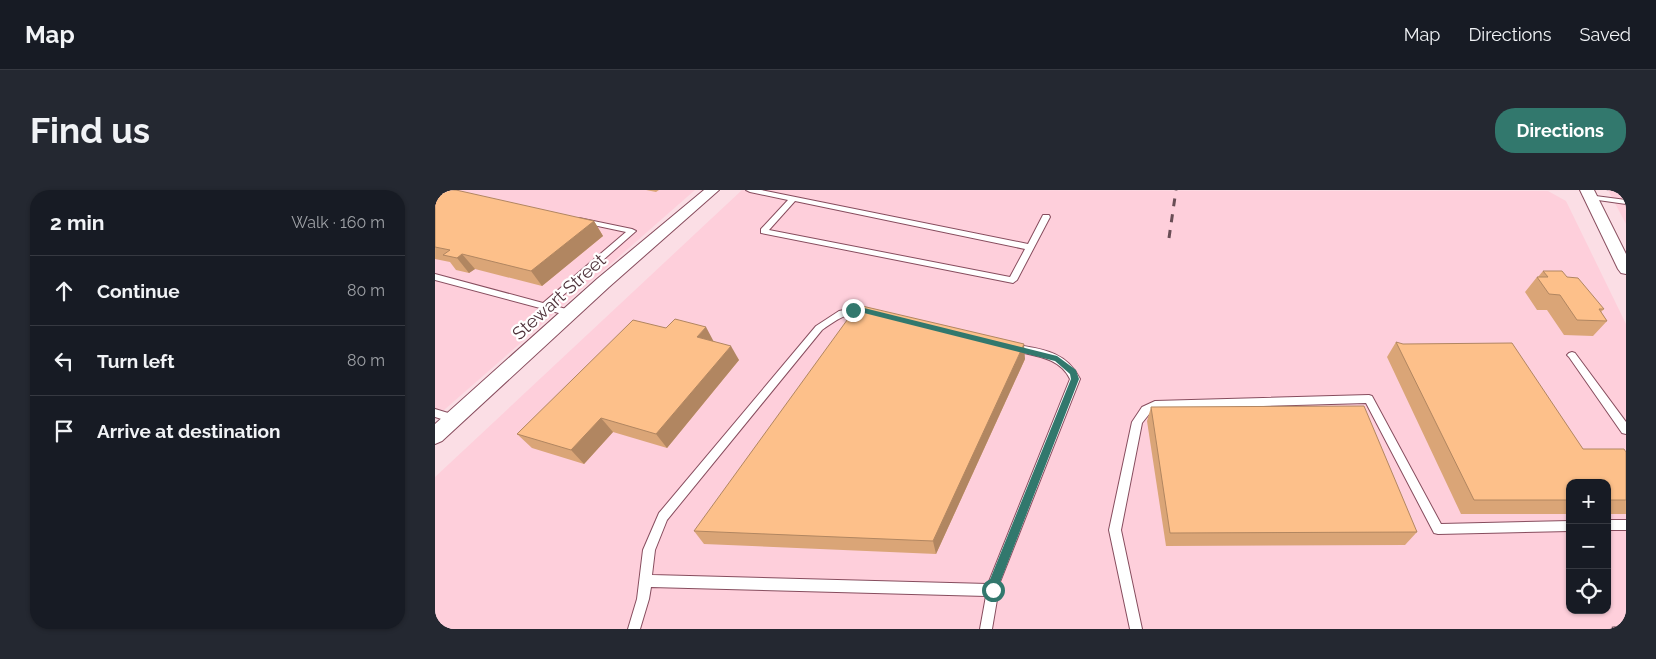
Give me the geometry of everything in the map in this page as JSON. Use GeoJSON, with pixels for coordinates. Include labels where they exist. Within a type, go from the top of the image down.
{"type":"FeatureCollection","features":[{"type":"Feature","properties":{"kind":"street","name":"Stewart Street"},"geometry":{"type":"LineString","coordinates":[[435,436],[570,313],[712,190]]}},
{"type":"Feature","properties":{"kind":"street"},"geometry":{"type":"LineString","coordinates":[[1587,192],[1626,269]]}},
{"type":"Feature","properties":{"kind":"lane"},"geometry":{"type":"LineString","coordinates":[[750,190],[1030,247]]}},
{"type":"Feature","properties":{"kind":"lane"},"geometry":{"type":"LineString","coordinates":[[1587,192],[1626,202]]}},
{"type":"Feature","properties":{"kind":"lane"},"geometry":{"type":"LineString","coordinates":[[793,199],[764,231],[1013,280],[1046,217]]}},
{"type":"Feature","properties":{"kind":"lane"},"geometry":{"type":"LineString","coordinates":[[545,306],[632,231],[577,219]]}},
{"type":"Feature","properties":{"kind":"lane"},"geometry":{"type":"LineString","coordinates":[[435,277],[570,313]]}},
{"type":"Feature","properties":{"kind":"lane"},"geometry":{"type":"LineString","coordinates":[[634,629],[643,599],[649,550],[663,517],[819,328],[842,312],[860,310],[879,314]]}},
{"type":"Feature","properties":{"kind":"lane"},"geometry":{"type":"LineString","coordinates":[[986,629],[994,582],[1075,379],[1073,372],[1057,358],[1001,345]]}},
{"type":"Feature","properties":{"kind":"lane"},"geometry":{"type":"LineString","coordinates":[[1573,356],[1626,430]]}},
{"type":"Feature","properties":{"kind":"lane"},"geometry":{"type":"LineString","coordinates":[[1136,629],[1125,569],[1117,544],[1115,530],[1137,422],[1146,410],[1155,405],[1369,399],[1438,529],[1566,526]]}},
{"type":"Feature","properties":{"kind":"lane"},"geometry":{"type":"LineString","coordinates":[[435,412],[453,419]]}},
{"type":"Feature","properties":{"kind":"lane"},"geometry":{"type":"LineString","coordinates":[[1611,525],[1626,525]]}},
{"type":"Feature","properties":{"kind":"lane"},"geometry":{"type":"LineString","coordinates":[[645,581],[993,590]]}},
{"type":"Feature","properties":{"kind":"shaded area"},"geometry":{"type":"Polygon","coordinates":[[[435,190],[695,190],[435,418],[435,190]]]}},
{"type":"Feature","properties":{"kind":"shaded area"},"geometry":{"type":"Polygon","coordinates":[[[742,190],[1548,191],[1566,201],[1626,324],[1626,629],[435,629],[435,477],[742,190]]]}},
{"type":"Feature","properties":{"kind":"shaded area"},"geometry":{"type":"Polygon","coordinates":[[[1608,190],[1626,190],[1626,224],[1608,190]]]}},
{"type":"Feature","properties":{"kind":"building"},"geometry":{"type":"Polygon","coordinates":[[[456,190],[594,221],[531,271],[462,254],[457,258],[443,255],[450,250],[435,247],[435,191],[456,190]]]}},
{"type":"Feature","properties":{"kind":"building"},"geometry":{"type":"Polygon","coordinates":[[[1543,271],[1562,271],[1567,277],[1578,278],[1604,309],[1599,309],[1607,321],[1577,320],[1560,295],[1549,294],[1537,277],[1548,277],[1543,271]]]}},
{"type":"Feature","properties":{"kind":"building"},"geometry":{"type":"Polygon","coordinates":[[[858,305],[1024,344],[933,541],[694,531],[858,305]]]}},
{"type":"Feature","properties":{"kind":"building"},"geometry":{"type":"Polygon","coordinates":[[[675,319],[706,327],[697,337],[731,346],[656,434],[601,418],[571,450],[517,434],[633,320],[666,328],[675,319]]]}},
{"type":"Feature","properties":{"kind":"building"},"geometry":{"type":"Polygon","coordinates":[[[1396,342],[1403,344],[1512,343],[1583,449],[1624,449],[1626,452],[1626,500],[1611,500],[1611,479],[1566,479],[1566,500],[1474,500],[1396,342]]]}},
{"type":"Feature","properties":{"kind":"building"},"geometry":{"type":"Polygon","coordinates":[[[1364,406],[1417,532],[1170,533],[1151,407],[1364,406]]]}},
{"type":"Feature","properties":{"kind":"railway"},"geometry":{"type":"LineString","coordinates":[[1169,238],[1176,190]]}},
{"type":"Feature","properties":{"kind":"railway"},"geometry":{"type":"LineString","coordinates":[[1612,629],[1626,627]]}},
{"type":"Feature","properties":{"kind":"route"},"geometry":{"type":"LineString","coordinates":[[853,310],[860,310],[1057,358],[1073,372],[1075,379],[994,582],[993,590]]}}]}
